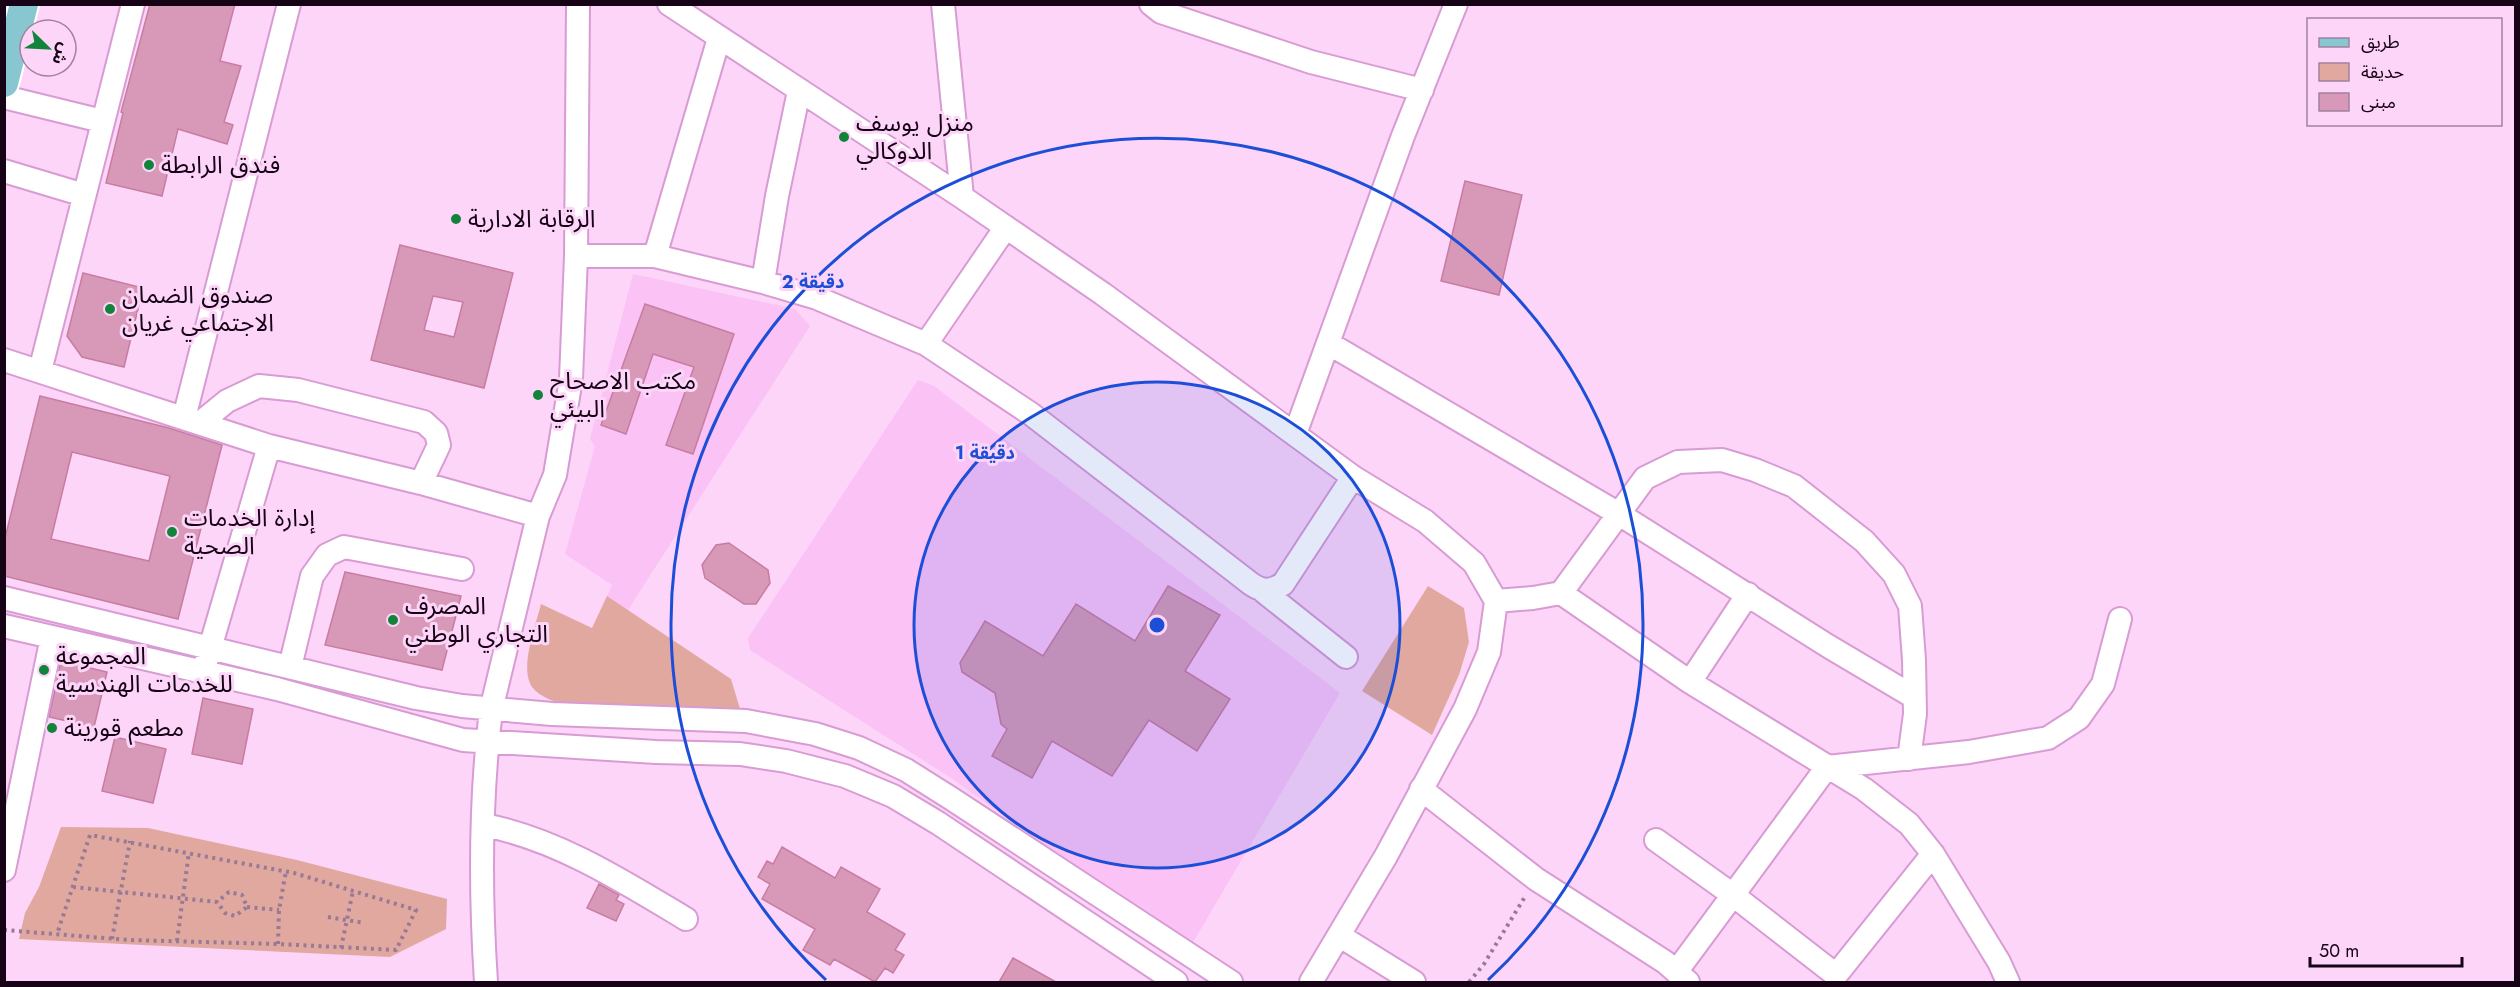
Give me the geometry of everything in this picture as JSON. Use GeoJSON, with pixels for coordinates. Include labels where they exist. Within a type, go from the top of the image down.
{"type":"FeatureCollection","features":[{"type":"Feature","properties":{"kind":"main road"},"geometry":{"type":"LineString","coordinates":[[4,83],[24,4]]}},
{"type":"Feature","properties":{"kind":"street"},"geometry":{"type":"LineString","coordinates":[[40,371],[133,4]]}},
{"type":"Feature","properties":{"kind":"street"},"geometry":{"type":"LineString","coordinates":[[192,421],[289,4]]}},
{"type":"Feature","properties":{"kind":"street"},"geometry":{"type":"LineString","coordinates":[[486,982],[482,875],[487,742],[491,710],[538,516],[555,475],[571,380],[576,256],[578,4]]}},
{"type":"Feature","properties":{"kind":"street"},"geometry":{"type":"LineString","coordinates":[[669,4],[962,197],[1103,294],[1353,477],[1425,521],[1474,563],[1496,601],[1489,652],[1465,709],[1340,936],[1311,982]]}},
{"type":"Feature","properties":{"kind":"street"},"geometry":{"type":"LineString","coordinates":[[943,4],[962,197]]}},
{"type":"Feature","properties":{"kind":"street"},"geometry":{"type":"LineString","coordinates":[[1151,4],[1161,12],[1311,62],[1422,90]]}},
{"type":"Feature","properties":{"kind":"street"},"geometry":{"type":"LineString","coordinates":[[1295,434],[1456,4]]}},
{"type":"Feature","properties":{"kind":"street"},"geometry":{"type":"LineString","coordinates":[[655,256],[719,38]]}},
{"type":"Feature","properties":{"kind":"street"},"geometry":{"type":"LineString","coordinates":[[763,282],[777,196],[799,91]]}},
{"type":"Feature","properties":{"kind":"street"},"geometry":{"type":"LineString","coordinates":[[4,97],[102,121]]}},
{"type":"Feature","properties":{"kind":"street"},"geometry":{"type":"LineString","coordinates":[[4,171],[84,195]]}},
{"type":"Feature","properties":{"kind":"street"},"geometry":{"type":"LineString","coordinates":[[926,344],[1006,227]]}},
{"type":"Feature","properties":{"kind":"street"},"geometry":{"type":"LineString","coordinates":[[576,256],[655,256],[763,282],[817,298],[926,344],[1031,414],[1346,657]]}},
{"type":"Feature","properties":{"kind":"street"},"geometry":{"type":"LineString","coordinates":[[1328,342],[1619,514],[1828,646],[1914,697]]}},
{"type":"Feature","properties":{"kind":"street"},"geometry":{"type":"LineString","coordinates":[[4,360],[269,446],[421,483],[538,516]]}},
{"type":"Feature","properties":{"kind":"street"},"geometry":{"type":"LineString","coordinates":[[192,421],[226,401],[259,386],[298,390],[424,422],[436,433],[439,445],[421,483]]}},
{"type":"Feature","properties":{"kind":"street"},"geometry":{"type":"LineString","coordinates":[[203,673],[269,446]]}},
{"type":"Feature","properties":{"kind":"street"},"geometry":{"type":"LineString","coordinates":[[1496,601],[1562,593],[1646,478],[1678,462],[1722,460],[1755,470],[1794,486],[1864,541],[1894,574],[1910,606],[1915,714],[1909,759]]}},
{"type":"Feature","properties":{"kind":"street"},"geometry":{"type":"LineString","coordinates":[[1263,591],[1283,584],[1353,477]]}},
{"type":"Feature","properties":{"kind":"street"},"geometry":{"type":"LineString","coordinates":[[290,667],[312,576],[327,555],[344,547],[462,569]]}},
{"type":"Feature","properties":{"kind":"street"},"geometry":{"type":"LineString","coordinates":[[1562,593],[1690,682],[1864,789],[1909,824],[1933,854],[1999,962],[2008,982]]}},
{"type":"Feature","properties":{"kind":"street"},"geometry":{"type":"LineString","coordinates":[[1690,682],[1748,594]]}},
{"type":"Feature","properties":{"kind":"street"},"geometry":{"type":"LineString","coordinates":[[4,598],[416,698],[491,710],[746,721],[815,734],[859,748],[906,770],[1231,982]]}},
{"type":"Feature","properties":{"kind":"street"},"geometry":{"type":"LineString","coordinates":[[1421,789],[1536,879],[1665,962],[1682,977],[1733,895],[1827,767],[1909,759],[2048,738],[2079,718],[2103,684],[2120,619]]}},
{"type":"Feature","properties":{"kind":"street"},"geometry":{"type":"LineString","coordinates":[[4,626],[300,695],[463,740],[656,752],[740,754],[786,761],[845,776],[892,796],[938,823],[1176,982]]}},
{"type":"Feature","properties":{"kind":"street"},"geometry":{"type":"LineString","coordinates":[[4,870],[52,637]]}},
{"type":"Feature","properties":{"kind":"street"},"geometry":{"type":"LineString","coordinates":[[938,823],[952,799]]}},
{"type":"Feature","properties":{"kind":"street"},"geometry":{"type":"LineString","coordinates":[[484,825],[509,830],[605,871],[686,919]]}},
{"type":"Feature","properties":{"kind":"street"},"geometry":{"type":"LineString","coordinates":[[1656,840],[1733,895],[1840,979],[1933,854]]}},
{"type":"Feature","properties":{"kind":"street"},"geometry":{"type":"LineString","coordinates":[[1340,936],[1414,982]]}},
{"type":"Feature","properties":{"kind":"path"},"geometry":{"type":"LineString","coordinates":[[4,930],[112,939],[396,950],[416,910],[286,871],[90,835],[57,934]]}},
{"type":"Feature","properties":{"kind":"path"},"geometry":{"type":"LineString","coordinates":[[112,939],[130,841]]}},
{"type":"Feature","properties":{"kind":"path"},"geometry":{"type":"LineString","coordinates":[[177,941],[189,852]]}},
{"type":"Feature","properties":{"kind":"path"},"geometry":{"type":"LineString","coordinates":[[278,944],[279,910],[286,871]]}},
{"type":"Feature","properties":{"kind":"path"},"geometry":{"type":"LineString","coordinates":[[1469,982],[1484,964],[1536,879]]}},
{"type":"Feature","properties":{"kind":"path"},"geometry":{"type":"LineString","coordinates":[[73,887],[217,902],[229,892],[242,895],[247,907]]}},
{"type":"Feature","properties":{"kind":"path"},"geometry":{"type":"LineString","coordinates":[[341,948],[353,891]]}},
{"type":"Feature","properties":{"kind":"path"},"geometry":{"type":"LineString","coordinates":[[217,902],[225,913],[235,916],[247,907],[279,910]]}},
{"type":"Feature","properties":{"kind":"path"},"geometry":{"type":"LineString","coordinates":[[328,917],[365,923]]}},
{"type":"Feature","properties":{"kind":"shaded area"},"geometry":{"type":"Polygon","coordinates":[[[633,274],[795,309],[810,326],[628,610],[607,596],[612,585],[565,554],[595,446],[590,439],[633,274]]]}},
{"type":"Feature","properties":{"kind":"shaded area"},"geometry":{"type":"Polygon","coordinates":[[[918,380],[934,386],[1340,693],[1189,949],[951,778],[750,650],[748,638],[918,380]]]}},
{"type":"Feature","properties":{"kind":"green space"},"geometry":{"type":"Polygon","coordinates":[[[1428,586],[1464,608],[1469,642],[1459,675],[1432,735],[1362,691],[1428,586]]]}},
{"type":"Feature","properties":{"kind":"green space"},"geometry":{"type":"Polygon","coordinates":[[[607,596],[731,679],[740,709],[738,714],[569,706],[535,691],[528,679],[527,669],[541,604],[592,628],[607,596]]]}},
{"type":"Feature","properties":{"kind":"green space"},"geometry":{"type":"Polygon","coordinates":[[[61,827],[148,828],[297,860],[447,899],[446,929],[390,957],[19,939],[25,913],[39,887],[61,827]]]}},
{"type":"Feature","properties":{"kind":"building"},"geometry":{"type":"Polygon","coordinates":[[[150,4],[235,4],[220,61],[241,66],[224,122],[233,125],[227,144],[178,129],[162,196],[106,183],[123,113],[121,112],[150,4]]]}},
{"type":"Feature","properties":{"kind":"building"},"geometry":{"type":"Polygon","coordinates":[[[1465,181],[1522,195],[1499,295],[1441,281],[1465,181]]]}},
{"type":"Feature","properties":{"kind":"building"},"geometry":{"type":"Polygon","coordinates":[[[400,245],[513,273],[484,388],[371,360],[400,245]],[[433,296],[424,330],[454,337],[463,302],[433,296]]]}},
{"type":"Feature","properties":{"kind":"building"},"geometry":{"type":"Polygon","coordinates":[[[83,273],[143,288],[124,367],[82,357],[67,336],[83,273]]]}},
{"type":"Feature","properties":{"kind":"building"},"geometry":{"type":"Polygon","coordinates":[[[645,304],[734,334],[693,454],[666,445],[694,367],[653,354],[626,434],[601,425],[645,304]]]}},
{"type":"Feature","properties":{"kind":"building"},"geometry":{"type":"Polygon","coordinates":[[[40,396],[169,428],[222,445],[178,619],[4,576],[4,542],[40,396]],[[72,452],[51,539],[149,561],[170,476],[72,452]]]}},
{"type":"Feature","properties":{"kind":"building"},"geometry":{"type":"Polygon","coordinates":[[[729,543],[768,570],[770,583],[756,604],[744,604],[705,578],[702,565],[716,545],[729,543]]]}},
{"type":"Feature","properties":{"kind":"building","name":"المصرف التجاري الوطني"},"geometry":{"type":"Polygon","coordinates":[[[345,572],[461,596],[442,670],[325,645],[345,572]]]}},
{"type":"Feature","properties":{"kind":"building"},"geometry":{"type":"Polygon","coordinates":[[[1168,586],[1220,615],[1185,671],[1230,699],[1197,751],[1149,720],[1112,776],[1052,741],[1032,778],[992,756],[1007,729],[1001,724],[995,693],[962,672],[960,663],[985,621],[1043,656],[1076,604],[1135,641],[1168,586]]]}},
{"type":"Feature","properties":{"kind":"building"},"geometry":{"type":"Polygon","coordinates":[[[61,661],[107,672],[94,727],[49,717],[61,661]]]}},
{"type":"Feature","properties":{"kind":"building"},"geometry":{"type":"Polygon","coordinates":[[[203,698],[253,709],[242,764],[192,754],[203,698]]]}},
{"type":"Feature","properties":{"kind":"building"},"geometry":{"type":"Polygon","coordinates":[[[115,737],[166,749],[153,803],[102,791],[115,737]]]}},
{"type":"Feature","properties":{"kind":"building"},"geometry":{"type":"Polygon","coordinates":[[[782,847],[835,878],[841,867],[880,889],[867,912],[905,934],[895,950],[904,955],[893,973],[885,968],[875,982],[834,959],[830,965],[803,950],[815,929],[762,899],[770,884],[758,877],[767,861],[773,864],[782,847]]]}},
{"type":"Feature","properties":{"kind":"building"},"geometry":{"type":"Polygon","coordinates":[[[599,884],[619,895],[616,900],[624,904],[616,921],[587,908],[599,884]]]}},
{"type":"Feature","properties":{"kind":"building"},"geometry":{"type":"Polygon","coordinates":[[[1013,958],[1056,982],[999,982],[1013,958]]]}},
{"type":"Feature","properties":{"kind":"place","name":"منزل يوسف الدوكالي"},"geometry":{"type":"Point","coordinates":[844,137]}},
{"type":"Feature","properties":{"kind":"place","name":"فندق الرابطة"},"geometry":{"type":"Point","coordinates":[149,165]}},
{"type":"Feature","properties":{"kind":"place","name":"الرقابة الادارية"},"geometry":{"type":"Point","coordinates":[456,219]}},
{"type":"Feature","properties":{"kind":"place","name":"صندوق الضمان الاجتماعي غريان"},"geometry":{"type":"Point","coordinates":[110,309]}},
{"type":"Feature","properties":{"kind":"place","name":"مكتب الاصحاح البيئي"},"geometry":{"type":"Point","coordinates":[538,395]}},
{"type":"Feature","properties":{"kind":"place","name":"إدارة الخدمات الصحية"},"geometry":{"type":"Point","coordinates":[172,532]}},
{"type":"Feature","properties":{"kind":"place","name":"المصرف التجاري الوطني"},"geometry":{"type":"Point","coordinates":[393,620]}},
{"type":"Feature","properties":{"kind":"place","name":"المجموعة للخدمات الهندسية"},"geometry":{"type":"Point","coordinates":[44,670]}},
{"type":"Feature","properties":{"kind":"place","name":"مطعم قورينة"},"geometry":{"type":"Point","coordinates":[52,728]}}]}
